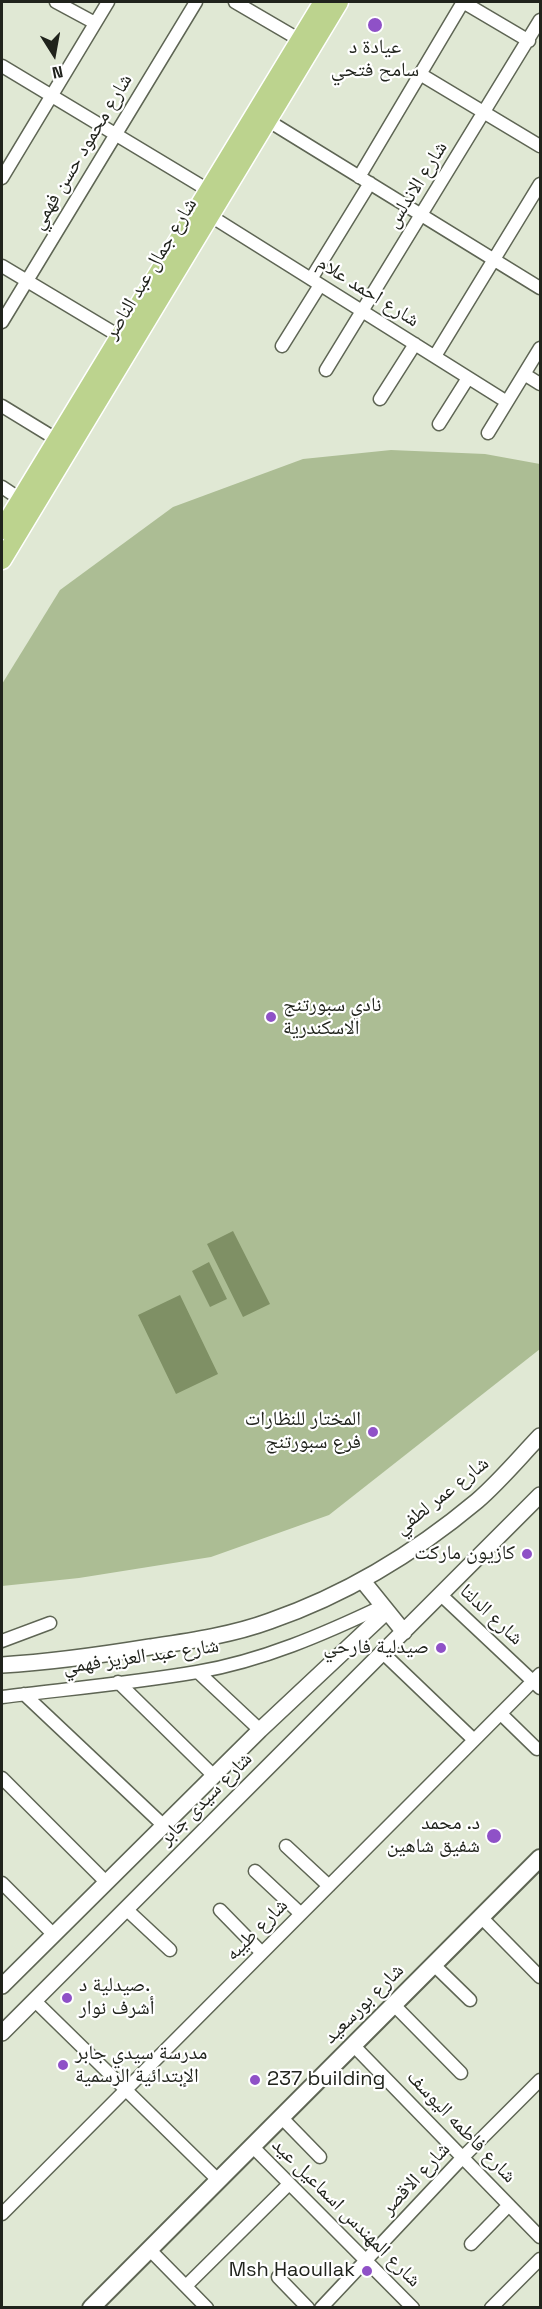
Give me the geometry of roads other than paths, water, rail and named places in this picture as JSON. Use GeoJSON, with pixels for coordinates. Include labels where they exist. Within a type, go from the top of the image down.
{"type":"FeatureCollection","features":[{"type":"Feature","properties":{"kind":"main road","name":"شارع جمال عبد الناصر"},"geometry":{"type":"LineString","coordinates":[[2,560],[8,528],[20,499],[323,2]]}},
{"type":"Feature","properties":{"kind":"main road","name":"شارع جمال عبد الناصر"},"geometry":{"type":"LineString","coordinates":[[8,528],[209,215],[339,2]]}},
{"type":"Feature","properties":{"kind":"main road","name":"شارع بورسعيد"},"geometry":{"type":"LineString","coordinates":[[91,2307],[540,1858]]}},
{"type":"Feature","properties":{"kind":"street"},"geometry":{"type":"LineString","coordinates":[[56,2],[95,23]]}},
{"type":"Feature","properties":{"kind":"street"},"geometry":{"type":"LineString","coordinates":[[2,178],[108,2]]}},
{"type":"Feature","properties":{"kind":"street","name":"شارع محمود حسن فهمي"},"geometry":{"type":"LineString","coordinates":[[2,322],[196,2]]}},
{"type":"Feature","properties":{"kind":"street"},"geometry":{"type":"LineString","coordinates":[[235,2],[300,40]]}},
{"type":"Feature","properties":{"kind":"street"},"geometry":{"type":"LineString","coordinates":[[282,346],[316,282],[364,180],[420,74],[463,2],[529,41]]}},
{"type":"Feature","properties":{"kind":"street","name":"شارع الاندلس"},"geometry":{"type":"LineString","coordinates":[[326,370],[540,20]]}},
{"type":"Feature","properties":{"kind":"street"},"geometry":{"type":"LineString","coordinates":[[2,66],[208,190]]}},
{"type":"Feature","properties":{"kind":"street"},"geometry":{"type":"LineString","coordinates":[[420,74],[540,146]]}},
{"type":"Feature","properties":{"kind":"street"},"geometry":{"type":"LineString","coordinates":[[267,120],[540,288]]}},
{"type":"Feature","properties":{"kind":"street"},"geometry":{"type":"LineString","coordinates":[[435,357],[540,184]]}},
{"type":"Feature","properties":{"kind":"street","name":"شارع احمد علام"},"geometry":{"type":"LineString","coordinates":[[209,215],[507,402]]}},
{"type":"Feature","properties":{"kind":"street"},"geometry":{"type":"LineString","coordinates":[[2,266],[119,336]]}},
{"type":"Feature","properties":{"kind":"street"},"geometry":{"type":"LineString","coordinates":[[381,399],[415,344]]}},
{"type":"Feature","properties":{"kind":"street"},"geometry":{"type":"LineString","coordinates":[[488,433],[540,348]]}},
{"type":"Feature","properties":{"kind":"street"},"geometry":{"type":"LineString","coordinates":[[524,374],[540,384]]}},
{"type":"Feature","properties":{"kind":"street"},"geometry":{"type":"LineString","coordinates":[[439,424],[468,378]]}},
{"type":"Feature","properties":{"kind":"street"},"geometry":{"type":"LineString","coordinates":[[2,406],[57,439]]}},
{"type":"Feature","properties":{"kind":"street"},"geometry":{"type":"LineString","coordinates":[[2,488],[20,499]]}},
{"type":"Feature","properties":{"kind":"street","name":"شارع عمر لطفي"},"geometry":{"type":"LineString","coordinates":[[2,1665],[102,1655],[219,1635],[316,1604],[362,1580],[464,1511],[498,1482],[540,1436]]}},
{"type":"Feature","properties":{"kind":"street"},"geometry":{"type":"LineString","coordinates":[[441,1595],[540,1495]]}},
{"type":"Feature","properties":{"kind":"street"},"geometry":{"type":"LineString","coordinates":[[362,1580],[404,1632]]}},
{"type":"Feature","properties":{"kind":"street","name":"شارع سيدى جابر"},"geometry":{"type":"LineString","coordinates":[[2,2033],[441,1595]]}},
{"type":"Feature","properties":{"kind":"street","name":"شارع الدلتا"},"geometry":{"type":"LineString","coordinates":[[441,1595],[538,1681]]}},
{"type":"Feature","properties":{"kind":"street","name":"شارع سيدى جابر"},"geometry":{"type":"LineString","coordinates":[[2,1986],[213,1775],[385,1608]]}},
{"type":"Feature","properties":{"kind":"street","name":"شارع عبد العزيز فهمي"},"geometry":{"type":"LineString","coordinates":[[2,1697],[198,1672],[293,1645],[385,1608]]}},
{"type":"Feature","properties":{"kind":"street"},"geometry":{"type":"LineString","coordinates":[[2,1641],[50,1623]]}},
{"type":"Feature","properties":{"kind":"street"},"geometry":{"type":"LineString","coordinates":[[383,1653],[474,1740]]}},
{"type":"Feature","properties":{"kind":"street"},"geometry":{"type":"LineString","coordinates":[[198,1672],[260,1730]]}},
{"type":"Feature","properties":{"kind":"street","name":"شارع طيبه"},"geometry":{"type":"LineString","coordinates":[[2,2214],[474,1740],[538,1681]]}},
{"type":"Feature","properties":{"kind":"street"},"geometry":{"type":"LineString","coordinates":[[118,1682],[213,1775]]}},
{"type":"Feature","properties":{"kind":"street"},"geometry":{"type":"LineString","coordinates":[[24,1694],[163,1825]]}},
{"type":"Feature","properties":{"kind":"street"},"geometry":{"type":"LineString","coordinates":[[501,1714],[537,1749]]}},
{"type":"Feature","properties":{"kind":"street"},"geometry":{"type":"LineString","coordinates":[[2,1778],[106,1882]]}},
{"type":"Feature","properties":{"kind":"street"},"geometry":{"type":"LineString","coordinates":[[286,1846],[329,1886]]}},
{"type":"Feature","properties":{"kind":"street"},"geometry":{"type":"LineString","coordinates":[[255,1871],[301,1914]]}},
{"type":"Feature","properties":{"kind":"street"},"geometry":{"type":"LineString","coordinates":[[2,1883],[53,1934]]}},
{"type":"Feature","properties":{"kind":"street"},"geometry":{"type":"LineString","coordinates":[[126,1909],[170,1950]]}},
{"type":"Feature","properties":{"kind":"street"},"geometry":{"type":"LineString","coordinates":[[220,1910],[262,1953]]}},
{"type":"Feature","properties":{"kind":"street"},"geometry":{"type":"LineString","coordinates":[[481,1917],[540,1977]]}},
{"type":"Feature","properties":{"kind":"street"},"geometry":{"type":"LineString","coordinates":[[434,1965],[470,2000]]}},
{"type":"Feature","properties":{"kind":"street"},"geometry":{"type":"LineString","coordinates":[[34,2000],[218,2180]]}},
{"type":"Feature","properties":{"kind":"street"},"geometry":{"type":"LineString","coordinates":[[394,2005],[461,2073]]}},
{"type":"Feature","properties":{"kind":"street","name":"شارع فاطمه اليوسف"},"geometry":{"type":"LineString","coordinates":[[353,2045],[540,2236]]}},
{"type":"Feature","properties":{"kind":"street","name":"شارع الاقصر"},"geometry":{"type":"LineString","coordinates":[[321,2307],[463,2157],[540,2080]]}},
{"type":"Feature","properties":{"kind":"street"},"geometry":{"type":"LineString","coordinates":[[281,2117],[320,2157]]}},
{"type":"Feature","properties":{"kind":"street","name":"شارع المهندس اسماعيل عيد"},"geometry":{"type":"LineString","coordinates":[[252,2146],[413,2307]]}},
{"type":"Feature","properties":{"kind":"street"},"geometry":{"type":"LineString","coordinates":[[186,2286],[289,2184]]}},
{"type":"Feature","properties":{"kind":"street"},"geometry":{"type":"LineString","coordinates":[[471,2244],[510,2205]]}},
{"type":"Feature","properties":{"kind":"street"},"geometry":{"type":"LineString","coordinates":[[149,2249],[207,2307]]}},
{"type":"Feature","properties":{"kind":"street"},"geometry":{"type":"LineString","coordinates":[[491,2307],[540,2259]]}},
{"type":"Feature","properties":{"kind":"street"},"geometry":{"type":"LineString","coordinates":[[278,2277],[308,2307]]}},
{"type":"Feature","properties":{"kind":"place","name":"عيادة د سامح فتحي"},"geometry":{"type":"Point","coordinates":[375,25]}},
{"type":"Feature","properties":{"kind":"place","name":"نادي سبورتنج الاسكندرية"},"geometry":{"type":"Point","coordinates":[271,1017]}},
{"type":"Feature","properties":{"kind":"place","name":"المختار للنظارات فرع سبورتنج"},"geometry":{"type":"Point","coordinates":[373,1432]}},
{"type":"Feature","properties":{"kind":"place","name":"كازيون ماركت"},"geometry":{"type":"Point","coordinates":[527,1554]}},
{"type":"Feature","properties":{"kind":"place","name":"صيدلية فارحي"},"geometry":{"type":"Point","coordinates":[441,1648]}},
{"type":"Feature","properties":{"kind":"place","name":"د. محمد شفيق شاهين"},"geometry":{"type":"Point","coordinates":[494,1836]}},
{"type":"Feature","properties":{"kind":"place","name":"صيدلية د. أشرف نوار"},"geometry":{"type":"Point","coordinates":[67,1998]}},
{"type":"Feature","properties":{"kind":"place","name":"مدرسة سيدي جابر الإبتدائية الرسمية"},"geometry":{"type":"Point","coordinates":[63,2065]}},
{"type":"Feature","properties":{"kind":"place","name":"237 building"},"geometry":{"type":"Point","coordinates":[255,2080]}},
{"type":"Feature","properties":{"kind":"place","name":"Msh Haoullak"},"geometry":{"type":"Point","coordinates":[367,2271]}}]}
